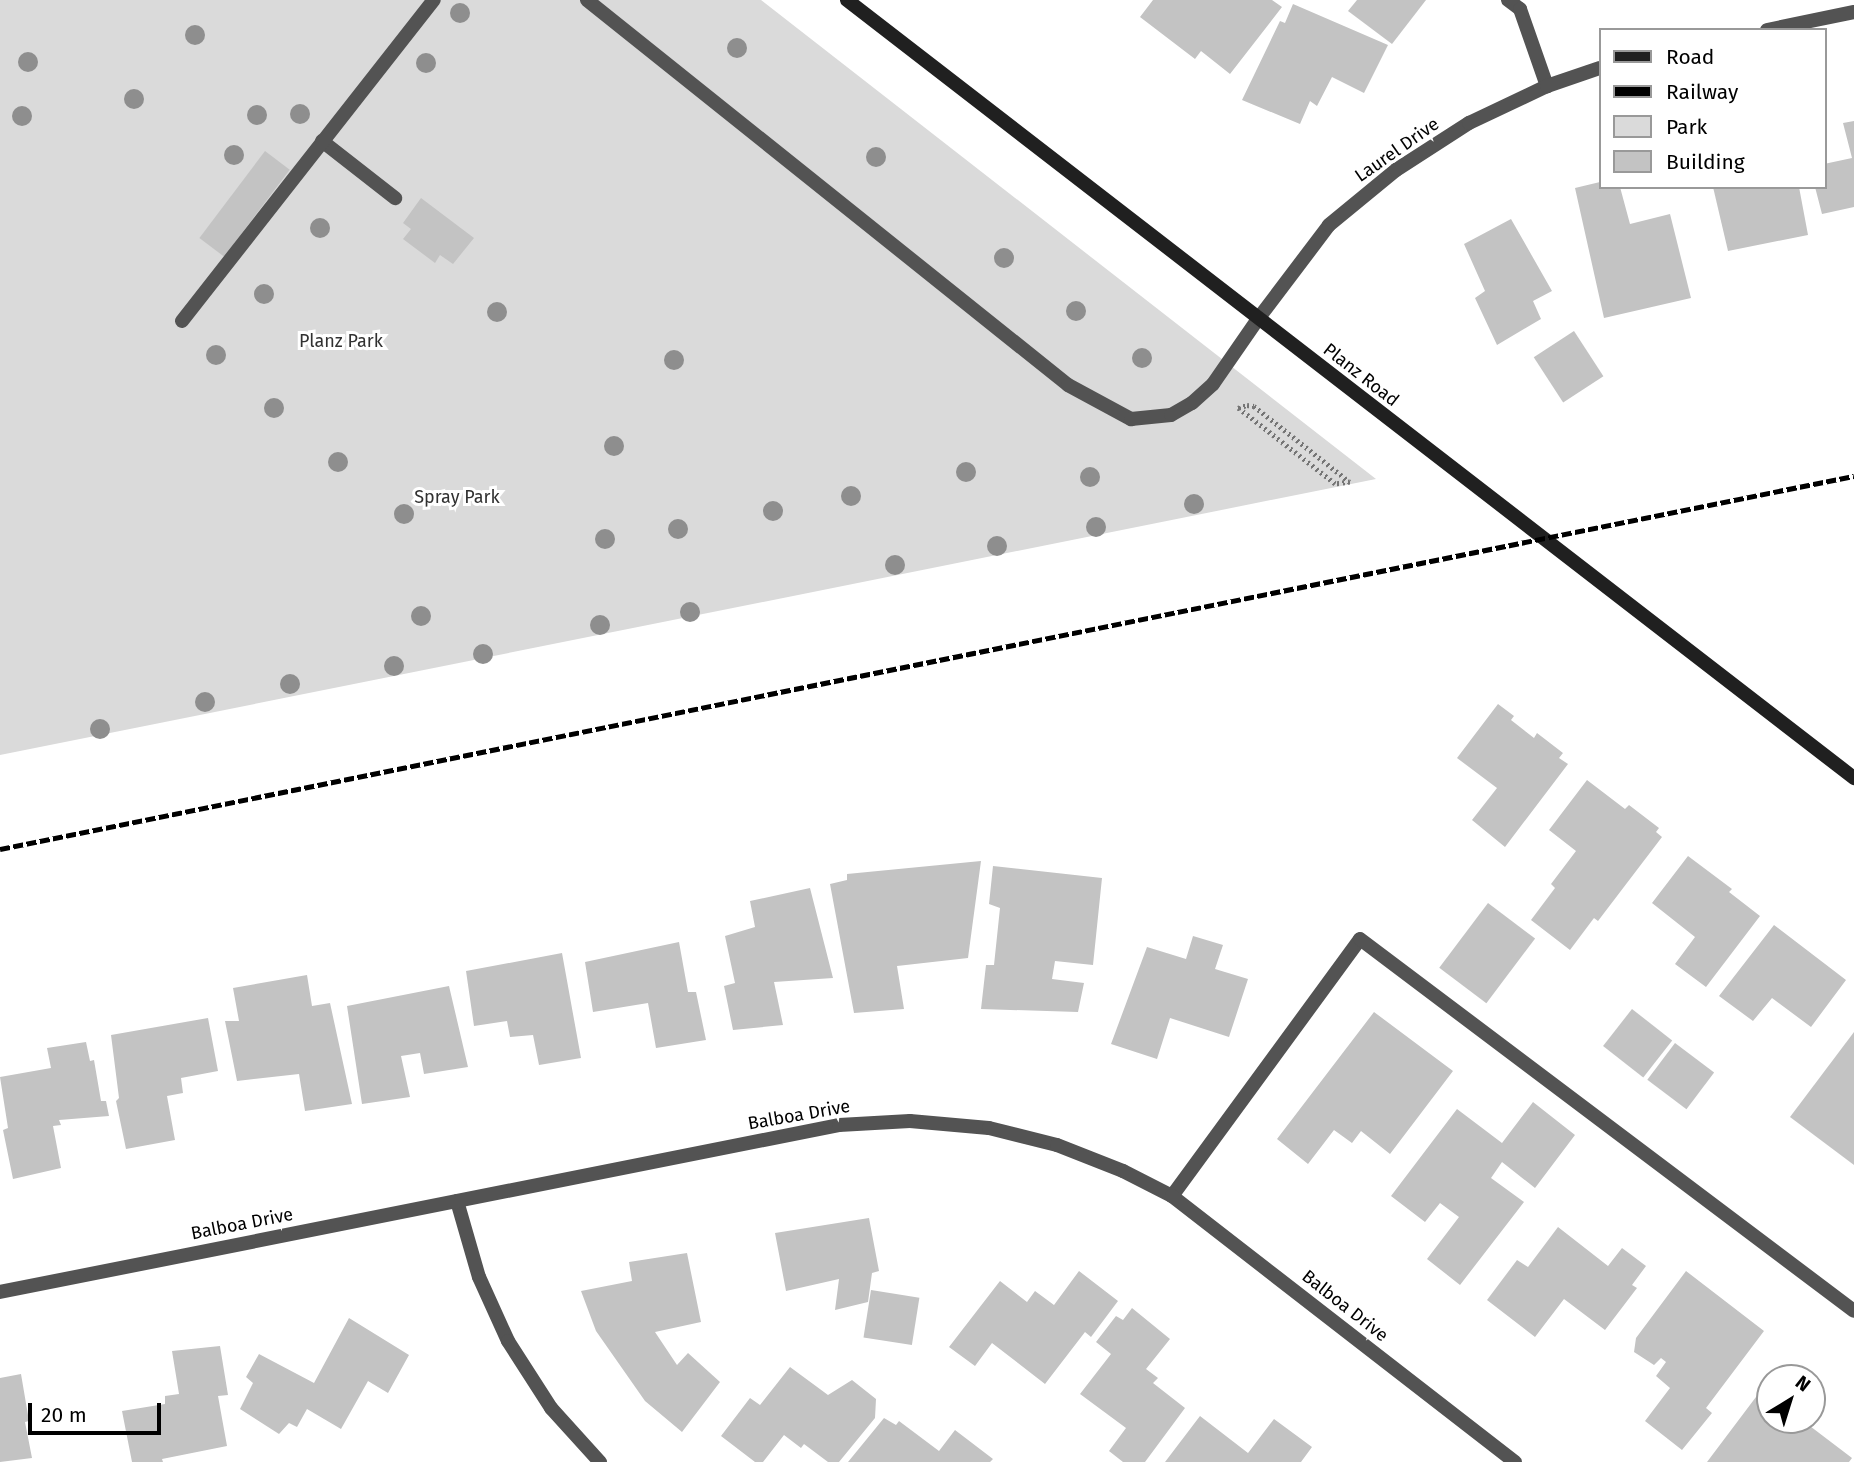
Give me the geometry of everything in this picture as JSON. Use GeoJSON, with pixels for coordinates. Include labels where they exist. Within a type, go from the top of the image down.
{"type":"FeatureCollection","features":[{"type":"Feature","properties":{"kind":"street"},"geometry":{"type":"LineString","coordinates":[[182,321],[434,0]]}},
{"type":"Feature","properties":{"kind":"street","name":"Laurel Drive"},"geometry":{"type":"LineString","coordinates":[[587,0],[1068,385],[1130,419],[1171,415],[1192,403],[1213,384],[1329,225],[1396,170],[1469,123],[1546,86],[1598,69]]}},
{"type":"Feature","properties":{"kind":"street","name":"Planz Road"},"geometry":{"type":"LineString","coordinates":[[847,0],[1854,778]]}},
{"type":"Feature","properties":{"kind":"street"},"geometry":{"type":"LineString","coordinates":[[1508,0],[1520,9],[1546,86]]}},
{"type":"Feature","properties":{"kind":"street"},"geometry":{"type":"LineString","coordinates":[[1777,28],[1854,12]]}},
{"type":"Feature","properties":{"kind":"street"},"geometry":{"type":"LineString","coordinates":[[322,141],[395,198]]}},
{"type":"Feature","properties":{"kind":"street"},"geometry":{"type":"LineString","coordinates":[[1171,1196],[1360,939],[1854,1311]]}},
{"type":"Feature","properties":{"kind":"street","name":"Balboa Drive"},"geometry":{"type":"LineString","coordinates":[[0,1292],[839,1125],[909,1121],[989,1128],[1057,1145],[1123,1171],[1171,1196],[1515,1462]]}},
{"type":"Feature","properties":{"kind":"street"},"geometry":{"type":"LineString","coordinates":[[457,1200],[479,1277],[508,1341],[551,1408],[600,1462]]}},
{"type":"Feature","properties":{"kind":"path"},"geometry":{"type":"LineString","coordinates":[[1254,406],[1350,482],[1335,484],[1239,407],[1254,406]]}},
{"type":"Feature","properties":{"kind":"green space","name":"Planz Park"},"geometry":{"type":"Polygon","coordinates":[[[0,0],[761,0],[1376,479],[0,755],[0,0]]]}},
{"type":"Feature","properties":{"kind":"building"},"geometry":{"type":"Polygon","coordinates":[[[1153,0],[1272,0],[1282,7],[1230,74],[1201,51],[1195,59],[1140,17],[1153,0]]]}},
{"type":"Feature","properties":{"kind":"building"},"geometry":{"type":"Polygon","coordinates":[[[1357,0],[1426,0],[1392,44],[1348,11],[1357,0]]]}},
{"type":"Feature","properties":{"kind":"building"},"geometry":{"type":"Polygon","coordinates":[[[1293,4],[1388,45],[1364,93],[1332,77],[1317,106],[1310,101],[1300,124],[1242,100],[1280,21],[1285,23],[1293,4]]]}},
{"type":"Feature","properties":{"kind":"building"},"geometry":{"type":"Polygon","coordinates":[[[1854,121],[1854,207],[1822,214],[1816,189],[1826,189],[1826,164],[1852,158],[1843,123],[1854,121]]]}},
{"type":"Feature","properties":{"kind":"building"},"geometry":{"type":"Polygon","coordinates":[[[265,151],[290,170],[224,257],[199,238],[265,151]]]}},
{"type":"Feature","properties":{"kind":"building"},"geometry":{"type":"Polygon","coordinates":[[[1598,182],[1598,189],[1621,189],[1630,224],[1670,214],[1691,298],[1604,318],[1575,188],[1598,182]]]}},
{"type":"Feature","properties":{"kind":"building"},"geometry":{"type":"Polygon","coordinates":[[[1713,189],[1799,189],[1808,235],[1728,251],[1713,189]]]}},
{"type":"Feature","properties":{"kind":"building"},"geometry":{"type":"Polygon","coordinates":[[[421,198],[474,238],[453,264],[440,255],[435,263],[403,239],[411,229],[403,223],[421,198]]]}},
{"type":"Feature","properties":{"kind":"building"},"geometry":{"type":"Polygon","coordinates":[[[1511,219],[1552,291],[1533,301],[1541,319],[1497,345],[1475,298],[1485,291],[1464,244],[1511,219]]]}},
{"type":"Feature","properties":{"kind":"building"},"geometry":{"type":"Polygon","coordinates":[[[1574,331],[1603,376],[1563,402],[1534,357],[1574,331]]]}},
{"type":"Feature","properties":{"kind":"building"},"geometry":{"type":"Polygon","coordinates":[[[1498,704],[1514,716],[1511,720],[1534,738],[1537,733],[1563,753],[1559,758],[1568,764],[1505,847],[1472,820],[1497,788],[1457,758],[1498,704]]]}},
{"type":"Feature","properties":{"kind":"building"},"geometry":{"type":"Polygon","coordinates":[[[1587,780],[1625,809],[1629,805],[1659,828],[1656,832],[1662,837],[1598,921],[1594,918],[1570,950],[1531,920],[1555,888],[1551,884],[1576,851],[1549,830],[1587,780]]]}},
{"type":"Feature","properties":{"kind":"building"},"geometry":{"type":"Polygon","coordinates":[[[1688,856],[1732,889],[1729,892],[1760,916],[1706,987],[1675,964],[1695,937],[1652,903],[1688,856]]]}},
{"type":"Feature","properties":{"kind":"building"},"geometry":{"type":"Polygon","coordinates":[[[981,861],[968,958],[897,966],[904,1009],[854,1013],[830,884],[847,880],[847,874],[981,861]]]}},
{"type":"Feature","properties":{"kind":"building"},"geometry":{"type":"Polygon","coordinates":[[[993,866],[1102,878],[1093,965],[1055,961],[1052,979],[1084,983],[1078,1012],[981,1009],[986,965],[994,965],[1000,908],[989,904],[993,866]]]}},
{"type":"Feature","properties":{"kind":"building"},"geometry":{"type":"Polygon","coordinates":[[[810,888],[833,978],[774,982],[783,1025],[733,1030],[724,986],[735,983],[725,936],[755,927],[750,901],[810,888]]]}},
{"type":"Feature","properties":{"kind":"building"},"geometry":{"type":"Polygon","coordinates":[[[1488,903],[1535,939],[1486,1003],[1439,968],[1488,903]]]}},
{"type":"Feature","properties":{"kind":"building"},"geometry":{"type":"Polygon","coordinates":[[[1774,925],[1846,980],[1811,1027],[1772,998],[1753,1021],[1719,996],[1774,925]]]}},
{"type":"Feature","properties":{"kind":"building"},"geometry":{"type":"Polygon","coordinates":[[[1193,936],[1223,945],[1215,969],[1248,979],[1229,1037],[1170,1018],[1157,1059],[1111,1044],[1147,947],[1186,959],[1193,936]]]}},
{"type":"Feature","properties":{"kind":"building"},"geometry":{"type":"Polygon","coordinates":[[[679,942],[688,992],[696,992],[706,1040],[656,1048],[648,1003],[593,1012],[585,962],[679,942]]]}},
{"type":"Feature","properties":{"kind":"building"},"geometry":{"type":"Polygon","coordinates":[[[562,953],[581,1058],[539,1065],[533,1035],[510,1037],[507,1021],[474,1026],[466,971],[562,953]]]}},
{"type":"Feature","properties":{"kind":"building"},"geometry":{"type":"Polygon","coordinates":[[[307,975],[312,1006],[330,1003],[352,1104],[305,1111],[299,1074],[237,1081],[225,1021],[239,1021],[233,988],[307,975]]]}},
{"type":"Feature","properties":{"kind":"building"},"geometry":{"type":"Polygon","coordinates":[[[449,986],[468,1067],[424,1074],[420,1053],[401,1056],[410,1097],[362,1104],[347,1006],[449,986]]]}},
{"type":"Feature","properties":{"kind":"building"},"geometry":{"type":"Polygon","coordinates":[[[1632,1009],[1672,1040],[1643,1077],[1603,1046],[1632,1009]]]}},
{"type":"Feature","properties":{"kind":"building"},"geometry":{"type":"Polygon","coordinates":[[[1374,1012],[1453,1071],[1390,1154],[1361,1131],[1352,1143],[1334,1130],[1308,1164],[1277,1139],[1374,1012]]]}},
{"type":"Feature","properties":{"kind":"building"},"geometry":{"type":"Polygon","coordinates":[[[208,1018],[218,1071],[181,1078],[183,1093],[167,1096],[175,1140],[126,1149],[116,1101],[119,1098],[111,1035],[208,1018]]]}},
{"type":"Feature","properties":{"kind":"building"},"geometry":{"type":"Polygon","coordinates":[[[1854,1032],[1854,1165],[1790,1117],[1854,1032]]]}},
{"type":"Feature","properties":{"kind":"building"},"geometry":{"type":"Polygon","coordinates":[[[86,1042],[90,1061],[94,1060],[101,1101],[106,1101],[109,1116],[59,1120],[61,1125],[53,1126],[61,1168],[13,1179],[3,1130],[8,1128],[0,1077],[51,1068],[47,1048],[86,1042]]]}},
{"type":"Feature","properties":{"kind":"building"},"geometry":{"type":"Polygon","coordinates":[[[1675,1043],[1714,1072],[1686,1109],[1647,1080],[1675,1043]]]}},
{"type":"Feature","properties":{"kind":"building"},"geometry":{"type":"Polygon","coordinates":[[[1533,1102],[1575,1135],[1535,1188],[1502,1162],[1491,1178],[1524,1202],[1460,1285],[1427,1259],[1459,1217],[1440,1203],[1425,1222],[1391,1196],[1457,1109],[1502,1143],[1533,1102]]]}},
{"type":"Feature","properties":{"kind":"building"},"geometry":{"type":"Polygon","coordinates":[[[869,1218],[879,1271],[872,1273],[868,1302],[835,1310],[839,1279],[786,1291],[775,1233],[869,1218]]]}},
{"type":"Feature","properties":{"kind":"building"},"geometry":{"type":"Polygon","coordinates":[[[1558,1227],[1608,1266],[1622,1248],[1646,1266],[1632,1285],[1637,1288],[1605,1330],[1564,1299],[1535,1337],[1487,1300],[1517,1260],[1528,1267],[1558,1227]]]}},
{"type":"Feature","properties":{"kind":"building"},"geometry":{"type":"Polygon","coordinates":[[[687,1253],[701,1322],[655,1332],[677,1365],[688,1353],[720,1382],[682,1432],[645,1401],[596,1331],[581,1291],[632,1281],[629,1262],[687,1253]]]}},
{"type":"Feature","properties":{"kind":"building"},"geometry":{"type":"Polygon","coordinates":[[[1079,1271],[1118,1301],[1091,1337],[1085,1332],[1045,1384],[992,1343],[975,1366],[949,1347],[1000,1281],[1027,1302],[1035,1291],[1054,1305],[1079,1271]]]}},
{"type":"Feature","properties":{"kind":"building"},"geometry":{"type":"Polygon","coordinates":[[[1686,1271],[1764,1331],[1706,1408],[1712,1413],[1682,1450],[1645,1421],[1670,1388],[1656,1376],[1666,1362],[1661,1358],[1654,1365],[1634,1352],[1636,1338],[1686,1271]]]}},
{"type":"Feature","properties":{"kind":"building"},"geometry":{"type":"Polygon","coordinates":[[[871,1290],[919,1298],[912,1345],[863,1337],[871,1290]]]}},
{"type":"Feature","properties":{"kind":"building"},"geometry":{"type":"Polygon","coordinates":[[[1132,1308],[1170,1339],[1146,1369],[1158,1378],[1153,1383],[1185,1408],[1145,1462],[1123,1462],[1109,1451],[1126,1428],[1080,1394],[1111,1354],[1096,1342],[1116,1316],[1123,1320],[1132,1308]]]}},
{"type":"Feature","properties":{"kind":"building"},"geometry":{"type":"Polygon","coordinates":[[[349,1318],[409,1355],[388,1393],[368,1381],[341,1429],[307,1409],[297,1427],[289,1423],[279,1434],[240,1409],[253,1383],[246,1377],[259,1354],[314,1383],[349,1318]]]}},
{"type":"Feature","properties":{"kind":"building"},"geometry":{"type":"Polygon","coordinates":[[[220,1346],[228,1395],[218,1396],[227,1446],[162,1459],[163,1462],[132,1462],[122,1411],[165,1404],[165,1396],[179,1394],[172,1351],[220,1346]]]}},
{"type":"Feature","properties":{"kind":"building"},"geometry":{"type":"Polygon","coordinates":[[[790,1367],[828,1395],[852,1380],[876,1399],[875,1418],[839,1462],[828,1462],[804,1444],[801,1448],[784,1435],[763,1462],[755,1462],[721,1436],[750,1398],[760,1405],[790,1367]]]}},
{"type":"Feature","properties":{"kind":"building"},"geometry":{"type":"Polygon","coordinates":[[[21,1374],[29,1421],[25,1422],[32,1458],[0,1462],[0,1378],[21,1374]]]}},
{"type":"Feature","properties":{"kind":"building"},"geometry":{"type":"Polygon","coordinates":[[[1756,1397],[1756,1434],[1820,1434],[1852,1458],[1849,1462],[1707,1462],[1756,1397]]]}},
{"type":"Feature","properties":{"kind":"building"},"geometry":{"type":"Polygon","coordinates":[[[1200,1416],[1248,1453],[1274,1419],[1312,1447],[1301,1462],[1165,1462],[1200,1416]]]}},
{"type":"Feature","properties":{"kind":"building"},"geometry":{"type":"Polygon","coordinates":[[[884,1418],[896,1425],[899,1421],[939,1451],[955,1430],[993,1459],[990,1462],[848,1462],[884,1418]]]}},
{"type":"Feature","properties":{"kind":"railway"},"geometry":{"type":"LineString","coordinates":[[0,849],[1854,476]]}},
{"type":"Feature","properties":{"kind":"park label","name":"Spray Park"},"geometry":{"type":"Point","coordinates":[457,497]}}]}
